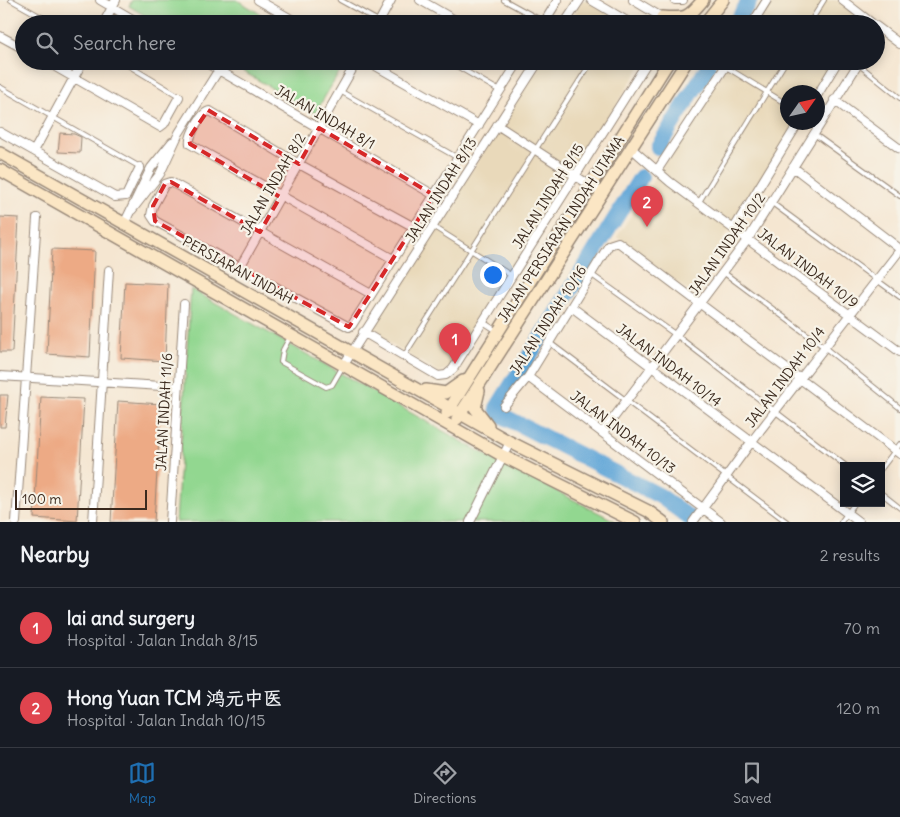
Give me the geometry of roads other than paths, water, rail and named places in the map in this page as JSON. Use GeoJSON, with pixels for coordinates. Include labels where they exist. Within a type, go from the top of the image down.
{"type":"FeatureCollection","features":[{"type":"Feature","properties":{"kind":"main road"},"geometry":{"type":"LineString","coordinates":[[689,15],[703,0]]}},
{"type":"Feature","properties":{"kind":"main road"},"geometry":{"type":"LineString","coordinates":[[699,15],[708,0]]}},
{"type":"Feature","properties":{"kind":"main road"},"geometry":{"type":"LineString","coordinates":[[712,15],[724,0]]}},
{"type":"Feature","properties":{"kind":"main road"},"geometry":{"type":"LineString","coordinates":[[716,15],[724,0]]}},
{"type":"Feature","properties":{"kind":"main road"},"geometry":{"type":"LineString","coordinates":[[654,85],[661,70]]}},
{"type":"Feature","properties":{"kind":"main road","name":"JALAN PERSIARAN INDAH UTAMA"},"geometry":{"type":"LineString","coordinates":[[447,424],[455,411],[470,375],[663,70]]}},
{"type":"Feature","properties":{"kind":"main road"},"geometry":{"type":"LineString","coordinates":[[668,90],[676,70]]}},
{"type":"Feature","properties":{"kind":"main road","name":"JALAN PERSIARAN INDAH UTAMA"},"geometry":{"type":"LineString","coordinates":[[455,411],[483,380],[681,70]]}},
{"type":"Feature","properties":{"kind":"main road","name":"PERSIARAN INDAH"},"geometry":{"type":"LineString","coordinates":[[0,153],[455,411]]}},
{"type":"Feature","properties":{"kind":"main road"},"geometry":{"type":"LineString","coordinates":[[0,170],[290,337],[503,456],[635,522]]}},
{"type":"Feature","properties":{"kind":"main road"},"geometry":{"type":"LineString","coordinates":[[86,220],[115,226],[124,224],[127,234],[153,258]]}},
{"type":"Feature","properties":{"kind":"main road"},"geometry":{"type":"LineString","coordinates":[[411,386],[446,393],[470,375]]}},
{"type":"Feature","properties":{"kind":"main road"},"geometry":{"type":"LineString","coordinates":[[483,380],[475,408],[481,419],[505,440]]}},
{"type":"Feature","properties":{"kind":"main road"},"geometry":{"type":"LineString","coordinates":[[455,411],[505,440],[648,512],[663,522]]}},
{"type":"Feature","properties":{"kind":"street"},"geometry":{"type":"LineString","coordinates":[[100,0],[115,3],[130,15]]}},
{"type":"Feature","properties":{"kind":"street"},"geometry":{"type":"LineString","coordinates":[[258,0],[284,15]]}},
{"type":"Feature","properties":{"kind":"street"},"geometry":{"type":"LineString","coordinates":[[384,15],[392,0]]}},
{"type":"Feature","properties":{"kind":"street"},"geometry":{"type":"LineString","coordinates":[[420,0],[446,15]]}},
{"type":"Feature","properties":{"kind":"street"},"geometry":{"type":"LineString","coordinates":[[548,15],[558,0]]}},
{"type":"Feature","properties":{"kind":"street"},"geometry":{"type":"LineString","coordinates":[[570,15],[580,0]]}},
{"type":"Feature","properties":{"kind":"street"},"geometry":{"type":"LineString","coordinates":[[591,0],[611,15]]}},
{"type":"Feature","properties":{"kind":"street"},"geometry":{"type":"LineString","coordinates":[[633,0],[656,15]]}},
{"type":"Feature","properties":{"kind":"street"},"geometry":{"type":"LineString","coordinates":[[675,0],[683,0]]}},
{"type":"Feature","properties":{"kind":"street"},"geometry":{"type":"LineString","coordinates":[[758,15],[767,0]]}},
{"type":"Feature","properties":{"kind":"street"},"geometry":{"type":"LineString","coordinates":[[842,0],[858,15]]}},
{"type":"Feature","properties":{"kind":"street"},"geometry":{"type":"LineString","coordinates":[[109,15],[115,3]]}},
{"type":"Feature","properties":{"kind":"street"},"geometry":{"type":"LineString","coordinates":[[885,34],[900,44]]}},
{"type":"Feature","properties":{"kind":"street"},"geometry":{"type":"LineString","coordinates":[[0,36],[15,45]]}},
{"type":"Feature","properties":{"kind":"street"},"geometry":{"type":"LineString","coordinates":[[61,70],[160,127],[164,124],[178,96]]}},
{"type":"Feature","properties":{"kind":"street"},"geometry":{"type":"LineString","coordinates":[[34,151],[78,70]]}},
{"type":"Feature","properties":{"kind":"street"},"geometry":{"type":"LineString","coordinates":[[124,224],[132,210],[160,174],[179,133],[218,70]]}},
{"type":"Feature","properties":{"kind":"street","name":"JALAN INDAH 8/1"},"geometry":{"type":"LineString","coordinates":[[218,70],[434,195]]}},
{"type":"Feature","properties":{"kind":"street","name":"JALAN INDAH 8/2"},"geometry":{"type":"LineString","coordinates":[[240,268],[352,70]]}},
{"type":"Feature","properties":{"kind":"street"},"geometry":{"type":"LineString","coordinates":[[383,70],[479,125]]}},
{"type":"Feature","properties":{"kind":"street"},"geometry":{"type":"LineString","coordinates":[[371,294],[171,182],[165,184],[153,206],[151,215],[155,221],[349,327],[371,294],[393,260],[513,70]]}},
{"type":"Feature","properties":{"kind":"street","name":"JALAN INDAH 8/13"},"geometry":{"type":"LineString","coordinates":[[343,366],[363,332],[533,70]]}},
{"type":"Feature","properties":{"kind":"street","name":"JALAN INDAH 8/15"},"geometry":{"type":"LineString","coordinates":[[404,356],[438,376],[446,375],[453,369],[642,70]]}},
{"type":"Feature","properties":{"kind":"street"},"geometry":{"type":"LineString","coordinates":[[658,169],[724,70]]}},
{"type":"Feature","properties":{"kind":"street"},"geometry":{"type":"LineString","coordinates":[[823,85],[833,70]]}},
{"type":"Feature","properties":{"kind":"street","name":"JALAN INDAH 10/2"},"geometry":{"type":"LineString","coordinates":[[825,112],[854,70]]}},
{"type":"Feature","properties":{"kind":"street"},"geometry":{"type":"LineString","coordinates":[[834,100],[900,149]]}},
{"type":"Feature","properties":{"kind":"street"},"geometry":{"type":"LineString","coordinates":[[393,260],[197,149],[190,144],[189,138],[208,110],[299,164],[414,227]]}},
{"type":"Feature","properties":{"kind":"street"},"geometry":{"type":"LineString","coordinates":[[497,125],[602,193]]}},
{"type":"Feature","properties":{"kind":"street"},"geometry":{"type":"LineString","coordinates":[[734,228],[794,130]]}},
{"type":"Feature","properties":{"kind":"street","name":"JALAN INDAH 10/2"},"geometry":{"type":"LineString","coordinates":[[603,432],[748,239],[772,203],[815,130]]}},
{"type":"Feature","properties":{"kind":"street"},"geometry":{"type":"LineString","coordinates":[[0,132],[115,197],[121,198],[126,196],[140,167]]}},
{"type":"Feature","properties":{"kind":"street","name":"JALAN INDAH 10/9"},"geometry":{"type":"LineString","coordinates":[[631,148],[658,169],[668,184],[734,228],[900,352]]}},
{"type":"Feature","properties":{"kind":"street"},"geometry":{"type":"LineString","coordinates":[[793,167],[900,250]]}},
{"type":"Feature","properties":{"kind":"street"},"geometry":{"type":"LineString","coordinates":[[16,522],[37,218]]}},
{"type":"Feature","properties":{"kind":"street","name":"JALAN INDAH 10/16"},"geometry":{"type":"LineString","coordinates":[[504,406],[528,377],[613,243],[622,244],[700,304]]}},
{"type":"Feature","properties":{"kind":"street","name":"JALAN INDAH 10/4"},"geometry":{"type":"LineString","coordinates":[[693,522],[752,441],[900,250]]}},
{"type":"Feature","properties":{"kind":"street"},"geometry":{"type":"LineString","coordinates":[[93,522],[109,270]]}},
{"type":"Feature","properties":{"kind":"street","name":"JALAN INDAH 11/6"},"geometry":{"type":"LineString","coordinates":[[170,522],[184,304]]}},
{"type":"Feature","properties":{"kind":"street"},"geometry":{"type":"LineString","coordinates":[[700,304],[898,450]]}},
{"type":"Feature","properties":{"kind":"street","name":"JALAN INDAH 10/14"},"geometry":{"type":"LineString","coordinates":[[572,308],[859,522]]}},
{"type":"Feature","properties":{"kind":"street"},"geometry":{"type":"LineString","coordinates":[[363,332],[404,356]]}},
{"type":"Feature","properties":{"kind":"street"},"geometry":{"type":"LineString","coordinates":[[0,376],[178,387]]}},
{"type":"Feature","properties":{"kind":"street","name":"JALAN INDAH 10/13"},"geometry":{"type":"LineString","coordinates":[[528,377],[721,522]]}},
{"type":"Feature","properties":{"kind":"street"},"geometry":{"type":"LineString","coordinates":[[470,522],[503,456],[505,440]]}},
{"type":"Feature","properties":{"kind":"lane"},"geometry":{"type":"LineString","coordinates":[[10,0],[38,15]]}},
{"type":"Feature","properties":{"kind":"lane"},"geometry":{"type":"LineString","coordinates":[[340,0],[366,15]]}},
{"type":"Feature","properties":{"kind":"lane"},"geometry":{"type":"LineString","coordinates":[[504,0],[529,15]]}},
{"type":"Feature","properties":{"kind":"lane"},"geometry":{"type":"LineString","coordinates":[[815,15],[824,0]]}},
{"type":"Feature","properties":{"kind":"lane"},"geometry":{"type":"LineString","coordinates":[[136,70],[178,96]]}},
{"type":"Feature","properties":{"kind":"lane"},"geometry":{"type":"LineString","coordinates":[[464,70],[500,91]]}},
{"type":"Feature","properties":{"kind":"lane"},"geometry":{"type":"LineString","coordinates":[[404,356],[586,70]]}},
{"type":"Feature","properties":{"kind":"lane"},"geometry":{"type":"LineString","coordinates":[[736,70],[780,101]]}},
{"type":"Feature","properties":{"kind":"lane"},"geometry":{"type":"LineString","coordinates":[[695,202],[780,70]]}},
{"type":"Feature","properties":{"kind":"lane"},"geometry":{"type":"LineString","coordinates":[[867,70],[900,98]]}},
{"type":"Feature","properties":{"kind":"lane"},"geometry":{"type":"LineString","coordinates":[[0,88],[140,167]]}},
{"type":"Feature","properties":{"kind":"lane"},"geometry":{"type":"LineString","coordinates":[[340,91],[458,158]]}},
{"type":"Feature","properties":{"kind":"lane"},"geometry":{"type":"LineString","coordinates":[[814,134],[900,196]]}},
{"type":"Feature","properties":{"kind":"lane"},"geometry":{"type":"LineString","coordinates":[[772,203],[877,278],[900,297]]}},
{"type":"Feature","properties":{"kind":"lane"},"geometry":{"type":"LineString","coordinates":[[433,226],[512,276]]}},
{"type":"Feature","properties":{"kind":"lane"},"geometry":{"type":"LineString","coordinates":[[724,272],[824,347],[900,408]]}},
{"type":"Feature","properties":{"kind":"lane"},"geometry":{"type":"LineString","coordinates":[[592,275],[776,410],[841,462]]}},
{"type":"Feature","properties":{"kind":"lane"},"geometry":{"type":"LineString","coordinates":[[483,322],[497,331]]}},
{"type":"Feature","properties":{"kind":"lane"},"geometry":{"type":"LineString","coordinates":[[290,337],[283,350],[281,362],[326,387],[332,385],[343,366]]}},
{"type":"Feature","properties":{"kind":"lane"},"geometry":{"type":"LineString","coordinates":[[550,343],[628,400],[787,522]]}},
{"type":"Feature","properties":{"kind":"lane"},"geometry":{"type":"LineString","coordinates":[[885,465],[898,450]]}},
{"type":"Feature","properties":{"kind":"lane"},"geometry":{"type":"LineString","coordinates":[[885,496],[900,508]]}},
{"type":"Feature","properties":{"kind":"lane"},"geometry":{"type":"LineString","coordinates":[[841,522],[852,507]]}},
{"type":"Feature","properties":{"kind":"waterway"},"geometry":{"type":"LineString","coordinates":[[741,15],[750,0]]}},
{"type":"Feature","properties":{"kind":"waterway"},"geometry":{"type":"LineString","coordinates":[[658,147],[706,70]]}},
{"type":"Feature","properties":{"kind":"waterway"},"geometry":{"type":"LineString","coordinates":[[641,177],[497,408],[499,414],[660,496],[690,518]]}},
{"type":"Feature","properties":{"kind":"place","name":"Hong Yuan TCM 鸿元中医"},"geometry":{"type":"Point","coordinates":[647,227]}},
{"type":"Feature","properties":{"kind":"place","name":"lai and surgery"},"geometry":{"type":"Point","coordinates":[455,364]}}]}
